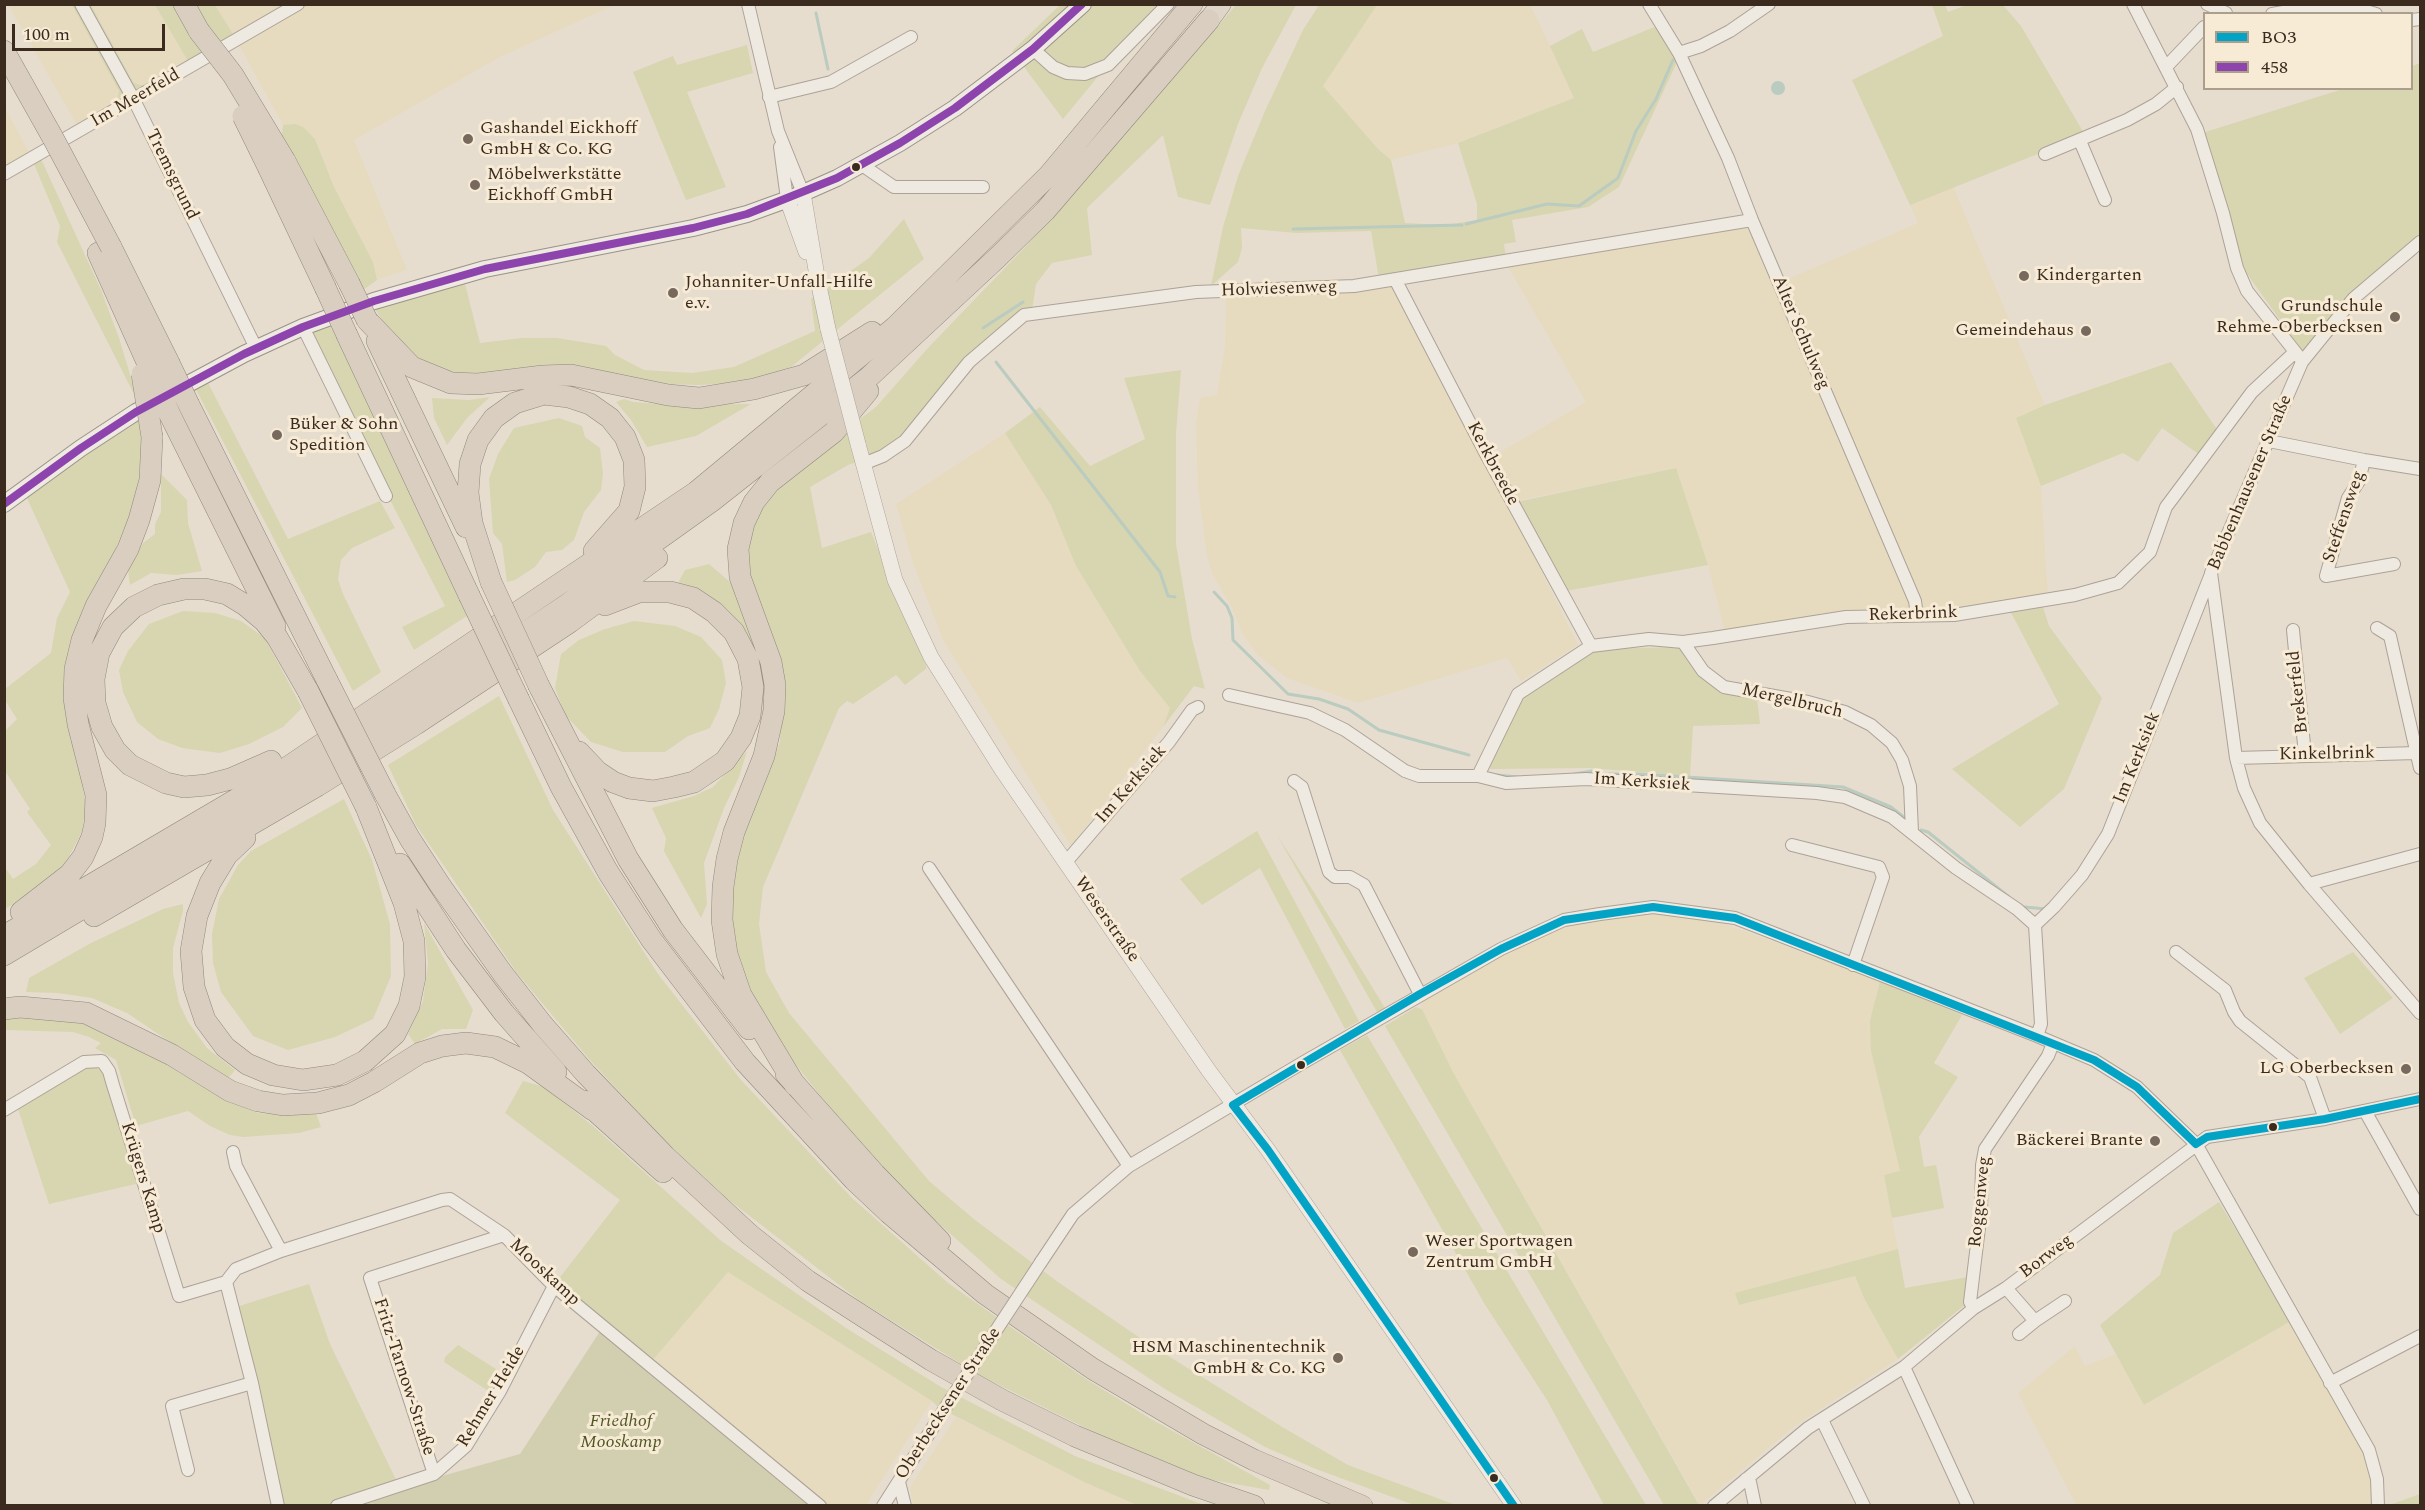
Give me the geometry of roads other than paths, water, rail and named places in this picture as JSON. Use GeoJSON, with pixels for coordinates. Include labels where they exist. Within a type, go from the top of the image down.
{"type":"FeatureCollection","features":[{"type":"Feature","properties":{"kind":"highway"},"geometry":{"type":"LineString","coordinates":[[184,4],[277,165],[349,283],[539,686],[628,859],[673,930],[717,989],[795,1085],[874,1174],[938,1237],[986,1294]]}},
{"type":"Feature","properties":{"kind":"highway"},"geometry":{"type":"LineString","coordinates":[[4,936],[264,783],[696,492],[896,327],[1049,176],[1192,4]]}},
{"type":"Feature","properties":{"kind":"highway"},"geometry":{"type":"LineString","coordinates":[[4,51],[53,138],[73,196],[104,250],[154,369],[170,415],[308,691],[366,807],[394,874],[414,941],[415,978],[409,1006],[395,1034],[365,1061],[337,1075],[303,1080],[273,1076],[247,1064],[225,1047],[205,1020],[194,987],[191,951],[196,916],[210,883],[227,855],[254,828],[317,786],[570,622],[722,509],[928,340],[1008,263],[1045,211],[1215,12]]}},
{"type":"Feature","properties":{"kind":"highway"},"geometry":{"type":"LineString","coordinates":[[277,165],[325,287],[561,787],[608,872],[651,939],[745,1062],[854,1180],[889,1213],[986,1294],[1093,1369],[1203,1434],[1254,1460],[1362,1506]]}},
{"type":"Feature","properties":{"kind":"highway"},"geometry":{"type":"LineString","coordinates":[[127,862],[271,761],[593,552],[667,501],[872,332],[996,216],[1049,176]]}},
{"type":"Feature","properties":{"kind":"highway"},"geometry":{"type":"LineString","coordinates":[[4,955],[247,810],[410,709],[566,606],[703,507],[868,377],[1045,211]]}},
{"type":"Feature","properties":{"kind":"highway"},"geometry":{"type":"LineString","coordinates":[[104,250],[126,319],[154,369],[189,405],[385,794],[410,839],[503,974],[586,1074],[665,1156],[749,1234],[808,1281],[931,1360],[1002,1400],[1075,1436],[1193,1485],[1254,1506]]}},
{"type":"Feature","properties":{"kind":"highway"},"geometry":{"type":"LineString","coordinates":[[367,320],[412,367],[451,383],[478,384],[571,375],[668,395],[699,398],[754,389],[804,375],[872,332]]}},
{"type":"Feature","properties":{"kind":"highway"},"geometry":{"type":"LineString","coordinates":[[4,922],[30,906],[70,874],[83,857],[96,823],[96,795],[74,698],[75,669],[77,654],[89,623],[128,549],[150,480],[154,369]]}},
{"type":"Feature","properties":{"kind":"highway"},"geometry":{"type":"LineString","coordinates":[[795,1085],[741,994],[727,954],[722,920],[727,860],[734,832],[764,756],[774,711],[771,662],[740,577],[738,549],[744,523],[754,502],[770,482],[834,432],[868,391]]}},
{"type":"Feature","properties":{"kind":"highway"},"geometry":{"type":"LineString","coordinates":[[491,582],[472,522],[468,493],[470,464],[478,440],[494,418],[515,403],[544,394],[569,397],[590,404],[610,418],[625,437],[634,460],[635,487],[629,511],[593,552]]}},
{"type":"Feature","properties":{"kind":"highway"},"geometry":{"type":"LineString","coordinates":[[271,761],[230,779],[207,785],[184,787],[166,783],[130,765],[115,750],[95,704],[93,679],[99,653],[113,627],[134,607],[158,595],[184,589],[205,589],[227,594],[264,621],[277,638],[308,691]]}},
{"type":"Feature","properties":{"kind":"highway"},"geometry":{"type":"LineString","coordinates":[[557,722],[598,772],[613,782],[630,788],[653,791],[694,782],[725,761],[741,738],[750,716],[753,687],[748,659],[742,645],[721,618],[699,601],[670,591],[639,592],[614,600],[570,622]]}},
{"type":"Feature","properties":{"kind":"highway"},"geometry":{"type":"LineString","coordinates":[[4,965],[128,898],[317,786]]}},
{"type":"Feature","properties":{"kind":"highway"},"geometry":{"type":"LineString","coordinates":[[366,807],[456,950],[504,1013],[593,1110],[697,1203],[749,1234]]}},
{"type":"Feature","properties":{"kind":"highway"},"geometry":{"type":"LineString","coordinates":[[4,1009],[20,1007],[86,1013],[172,1055],[230,1091],[258,1101],[283,1105],[318,1103],[349,1095],[420,1053],[442,1046],[466,1043],[495,1047],[528,1063],[593,1110]]}},
{"type":"Feature","properties":{"kind":"main road"},"geometry":{"type":"LineString","coordinates":[[4,504],[81,448],[136,412],[256,348],[303,327],[438,281],[496,267],[693,228],[747,214],[795,196],[862,165],[955,108],[1033,49],[1083,4]]}},
{"type":"Feature","properties":{"kind":"street","name":"Tremsgrund"},"geometry":{"type":"LineString","coordinates":[[81,4],[134,100],[256,348]]}},
{"type":"Feature","properties":{"kind":"street","name":"Im Meerfeld"},"geometry":{"type":"LineString","coordinates":[[4,174],[298,4]]}},
{"type":"Feature","properties":{"kind":"street","name":"Weserstraße"},"geometry":{"type":"LineString","coordinates":[[748,4],[795,196],[797,231],[817,276],[862,464],[895,580],[931,657],[1002,770],[1514,1506]]}},
{"type":"Feature","properties":{"kind":"street"},"geometry":{"type":"LineString","coordinates":[[1033,49],[1053,67],[1067,73],[1085,74],[1108,64],[1168,4]]}},
{"type":"Feature","properties":{"kind":"street"},"geometry":{"type":"LineString","coordinates":[[1649,4],[1679,53],[1701,46],[1730,31],[1769,4]]}},
{"type":"Feature","properties":{"kind":"street"},"geometry":{"type":"LineString","coordinates":[[2133,4],[2177,87],[2203,147],[2237,268],[2247,291],[2298,357],[2354,298],[2421,242]]}},
{"type":"Feature","properties":{"kind":"street"},"geometry":{"type":"LineString","coordinates":[[2207,4],[2224,12]]}},
{"type":"Feature","properties":{"kind":"street"},"geometry":{"type":"LineString","coordinates":[[2284,12],[2356,6],[2371,12]]}},
{"type":"Feature","properties":{"kind":"street"},"geometry":{"type":"LineString","coordinates":[[2166,67],[2203,29]]}},
{"type":"Feature","properties":{"kind":"street"},"geometry":{"type":"LineString","coordinates":[[769,97],[831,82],[911,37]]}},
{"type":"Feature","properties":{"kind":"street","name":"Alter Schulweg"},"geometry":{"type":"LineString","coordinates":[[1679,53],[1728,158],[1752,220],[1915,601],[1917,615]]}},
{"type":"Feature","properties":{"kind":"street"},"geometry":{"type":"LineString","coordinates":[[2045,154],[2127,120],[2156,104],[2177,87]]}},
{"type":"Feature","properties":{"kind":"street"},"geometry":{"type":"LineString","coordinates":[[2080,141],[2105,200]]}},
{"type":"Feature","properties":{"kind":"street"},"geometry":{"type":"LineString","coordinates":[[862,165],[894,187],[983,187]]}},
{"type":"Feature","properties":{"kind":"street","name":"Holwiesenweg"},"geometry":{"type":"LineString","coordinates":[[862,464],[883,456],[905,441],[969,362],[1024,315],[1196,292],[1354,286],[1396,281],[1752,220]]}},
{"type":"Feature","properties":{"kind":"street","name":"Kerkbreede"},"geometry":{"type":"LineString","coordinates":[[1396,281],[1486,454],[1591,646]]}},
{"type":"Feature","properties":{"kind":"street"},"geometry":{"type":"LineString","coordinates":[[303,327],[386,496]]}},
{"type":"Feature","properties":{"kind":"street","name":"Babbenhausener Straße"},"geometry":{"type":"LineString","coordinates":[[2298,357],[2269,441],[2211,573],[2236,758],[2244,788],[2259,823],[2308,884],[2421,1013]]}},
{"type":"Feature","properties":{"kind":"street","name":"Rekerbrink"},"geometry":{"type":"LineString","coordinates":[[1478,776],[1518,694],[1591,646],[1649,639],[1683,642],[1846,617],[1954,615],[2074,595],[2118,583],[2150,552],[2166,507],[2252,392],[2298,357]]}},
{"type":"Feature","properties":{"kind":"street","name":"Steffensweg"},"geometry":{"type":"LineString","coordinates":[[2269,441],[2421,469]]}},
{"type":"Feature","properties":{"kind":"street","name":"Steffensweg"},"geometry":{"type":"LineString","coordinates":[[2364,460],[2359,481],[2348,498],[2326,576],[2394,564]]}},
{"type":"Feature","properties":{"kind":"street","name":"Im Kerksiek"},"geometry":{"type":"LineString","coordinates":[[1228,695],[1310,713],[1346,730],[1405,771],[1419,776],[1478,776],[1506,783],[1586,779],[1845,797],[1892,817],[2035,925],[2082,875],[2108,834],[2211,573]]}},
{"type":"Feature","properties":{"kind":"street"},"geometry":{"type":"LineString","coordinates":[[2377,628],[2390,636],[2421,768]]}},
{"type":"Feature","properties":{"kind":"street","name":"Brekerfeld"},"geometry":{"type":"LineString","coordinates":[[2293,630],[2305,755]]}},
{"type":"Feature","properties":{"kind":"street","name":"Mergelbruch"},"geometry":{"type":"LineString","coordinates":[[1683,642],[1703,670],[1724,687],[1808,702],[1845,712],[1871,725],[1892,743],[1902,760],[1910,786],[1912,832]]}},
{"type":"Feature","properties":{"kind":"street","name":"Im Kerksiek"},"geometry":{"type":"LineString","coordinates":[[1066,862],[1169,742],[1192,710],[1198,707]]}},
{"type":"Feature","properties":{"kind":"street","name":"Kinkelbrink"},"geometry":{"type":"LineString","coordinates":[[2236,758],[2417,753]]}},
{"type":"Feature","properties":{"kind":"street"},"geometry":{"type":"LineString","coordinates":[[1294,781],[1302,787],[1329,872],[1335,878],[1350,877],[1364,885],[1420,994]]}},
{"type":"Feature","properties":{"kind":"street"},"geometry":{"type":"LineString","coordinates":[[1792,845],[1879,867],[1883,877],[1853,965]]}},
{"type":"Feature","properties":{"kind":"street"},"geometry":{"type":"LineString","coordinates":[[2308,884],[2421,854]]}},
{"type":"Feature","properties":{"kind":"street"},"geometry":{"type":"LineString","coordinates":[[929,868],[1129,1166]]}},
{"type":"Feature","properties":{"kind":"street","name":"Oberbecksener Straße"},"geometry":{"type":"LineString","coordinates":[[883,1506],[1073,1214],[1129,1166],[1420,994],[1501,949],[1564,920],[1653,907],[1736,918],[2094,1060],[2137,1087],[2196,1144],[2369,1449],[2377,1479],[2378,1506]]}},
{"type":"Feature","properties":{"kind":"street"},"geometry":{"type":"LineString","coordinates":[[2035,925],[2041,1024],[2037,1036]]}},
{"type":"Feature","properties":{"kind":"street"},"geometry":{"type":"LineString","coordinates":[[2176,951],[2224,990],[2240,1021],[2310,1077],[2325,1119]]}},
{"type":"Feature","properties":{"kind":"street","name":"Roggenweg"},"geometry":{"type":"LineString","coordinates":[[1974,1308],[1970,1302],[1981,1211],[1985,1149],[2049,1056],[2053,1043]]}},
{"type":"Feature","properties":{"kind":"street","name":"Krügers Kamp"},"geometry":{"type":"LineString","coordinates":[[4,1110],[84,1062],[102,1061],[109,1071],[179,1296]]}},
{"type":"Feature","properties":{"kind":"street","name":"Borweg"},"geometry":{"type":"LineString","coordinates":[[1714,1506],[1808,1428],[1904,1367],[1974,1308],[2006,1288],[2207,1137],[2325,1119],[2421,1099]]}},
{"type":"Feature","properties":{"kind":"street"},"geometry":{"type":"LineString","coordinates":[[2365,1111],[2421,1209]]}},
{"type":"Feature","properties":{"kind":"street"},"geometry":{"type":"LineString","coordinates":[[233,1152],[236,1166],[280,1251]]}},
{"type":"Feature","properties":{"kind":"street"},"geometry":{"type":"LineString","coordinates":[[2407,1186],[2421,1184]]}},
{"type":"Feature","properties":{"kind":"street","name":"Mooskamp"},"geometry":{"type":"LineString","coordinates":[[179,1296],[226,1282],[236,1269],[280,1251],[450,1199],[504,1235],[554,1286],[820,1506]]}},
{"type":"Feature","properties":{"kind":"street","name":"Fritz-Tarnow-Straße"},"geometry":{"type":"LineString","coordinates":[[434,1474],[370,1278],[504,1235]]}},
{"type":"Feature","properties":{"kind":"street"},"geometry":{"type":"LineString","coordinates":[[226,1282],[252,1383],[278,1506]]}},
{"type":"Feature","properties":{"kind":"street","name":"Rehmer Heide"},"geometry":{"type":"LineString","coordinates":[[337,1506],[434,1474],[466,1446],[500,1391],[554,1286]]}},
{"type":"Feature","properties":{"kind":"street"},"geometry":{"type":"LineString","coordinates":[[2006,1288],[2036,1321]]}},
{"type":"Feature","properties":{"kind":"street"},"geometry":{"type":"LineString","coordinates":[[2019,1334],[2065,1300]]}},
{"type":"Feature","properties":{"kind":"street"},"geometry":{"type":"LineString","coordinates":[[2330,1383],[2421,1336]]}},
{"type":"Feature","properties":{"kind":"street"},"geometry":{"type":"LineString","coordinates":[[1904,1367],[1968,1506]]}},
{"type":"Feature","properties":{"kind":"street"},"geometry":{"type":"LineString","coordinates":[[188,1470],[172,1406],[252,1383]]}},
{"type":"Feature","properties":{"kind":"street"},"geometry":{"type":"LineString","coordinates":[[1822,1420],[1864,1506]]}},
{"type":"Feature","properties":{"kind":"street"},"geometry":{"type":"LineString","coordinates":[[1746,1479],[1750,1482],[1755,1506]]}},
{"type":"Feature","properties":{"kind":"street"},"geometry":{"type":"LineString","coordinates":[[899,1482],[905,1506]]}},
{"type":"Feature","properties":{"kind":"waterway"},"geometry":{"type":"LineString","coordinates":[[816,13],[828,69]]}},
{"type":"Feature","properties":{"kind":"waterway"},"geometry":{"type":"LineString","coordinates":[[1466,224],[1547,204],[1579,206],[1618,178],[1636,131],[1656,99],[1673,60]]}},
{"type":"Feature","properties":{"kind":"waterway"},"geometry":{"type":"LineString","coordinates":[[1293,229],[1462,225]]}},
{"type":"Feature","properties":{"kind":"waterway"},"geometry":{"type":"LineString","coordinates":[[983,328],[1023,302]]}},
{"type":"Feature","properties":{"kind":"waterway"},"geometry":{"type":"LineString","coordinates":[[996,362],[1160,572],[1168,596],[1175,597]]}},
{"type":"Feature","properties":{"kind":"waterway"},"geometry":{"type":"LineString","coordinates":[[1214,592],[1227,606],[1232,618],[1233,640],[1288,694],[1319,699],[1348,709],[1379,730],[1469,755]]}},
{"type":"Feature","properties":{"kind":"waterway"},"geometry":{"type":"LineString","coordinates":[[1574,774],[1592,771],[1600,774],[1639,774],[1843,787],[1891,807],[1905,818]]}},
{"type":"Feature","properties":{"kind":"waterway"},"geometry":{"type":"LineString","coordinates":[[1497,775],[1517,777]]}},
{"type":"Feature","properties":{"kind":"waterway"},"geometry":{"type":"LineString","coordinates":[[1921,830],[1928,832],[2008,896]]}},
{"type":"Feature","properties":{"kind":"waterway"},"geometry":{"type":"LineString","coordinates":[[2025,907],[2046,909]]}},
{"type":"Feature","properties":{"kind":"place","name":"Gashandel Eickhoff GmbH & Co. KG"},"geometry":{"type":"Point","coordinates":[468,139]}},
{"type":"Feature","properties":{"kind":"place","name":"Möbelwerkstätte Eickhoff GmbH"},"geometry":{"type":"Point","coordinates":[475,185]}},
{"type":"Feature","properties":{"kind":"place","name":"Kindergarten"},"geometry":{"type":"Point","coordinates":[2024,276]}},
{"type":"Feature","properties":{"kind":"place","name":"Johanniter-Unfall-Hilfe e.v."},"geometry":{"type":"Point","coordinates":[673,293]}},
{"type":"Feature","properties":{"kind":"place","name":"Grundschule Rehme-Oberbecksen"},"geometry":{"type":"Point","coordinates":[2395,317]}},
{"type":"Feature","properties":{"kind":"place","name":"Gemeindehaus"},"geometry":{"type":"Point","coordinates":[2086,331]}},
{"type":"Feature","properties":{"kind":"place","name":"Büker & Sohn Spedition"},"geometry":{"type":"Point","coordinates":[277,435]}},
{"type":"Feature","properties":{"kind":"place","name":"LG Oberbecksen"},"geometry":{"type":"Point","coordinates":[2406,1069]}},
{"type":"Feature","properties":{"kind":"place","name":"Bäckerei Brante"},"geometry":{"type":"Point","coordinates":[2155,1141]}},
{"type":"Feature","properties":{"kind":"place","name":"Weser Sportwagen Zentrum GmbH"},"geometry":{"type":"Point","coordinates":[1413,1252]}},
{"type":"Feature","properties":{"kind":"place","name":"HSM Maschinentechnik GmbH & Co. KG"},"geometry":{"type":"Point","coordinates":[1338,1358]}},
{"type":"Feature","properties":{"kind":"park label","name":"Friedhof Mooskamp"},"geometry":{"type":"Point","coordinates":[621,1432]}}]}
